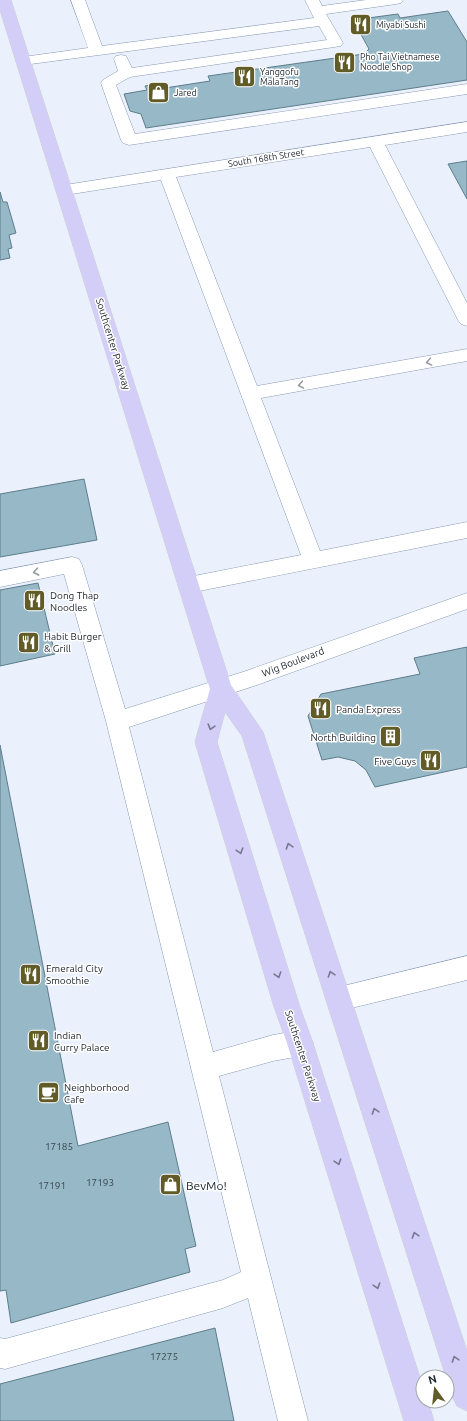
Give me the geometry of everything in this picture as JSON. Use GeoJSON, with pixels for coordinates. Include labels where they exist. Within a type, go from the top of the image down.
{"type":"FeatureCollection","features":[{"type":"Feature","properties":{"kind":"main road","name":"Southcenter Parkway"},"geometry":{"type":"LineString","coordinates":[[4,0],[221,689],[252,732],[467,1396]]}},
{"type":"Feature","properties":{"kind":"main road","name":"Southcenter Parkway"},"geometry":{"type":"LineString","coordinates":[[221,689],[206,742],[287,1007],[300,1043],[419,1421]]}},
{"type":"Feature","properties":{"kind":"lane"},"geometry":{"type":"LineString","coordinates":[[78,0],[96,51]]}},
{"type":"Feature","properties":{"kind":"lane"},"geometry":{"type":"LineString","coordinates":[[23,61],[117,48],[318,11],[396,0]]}},
{"type":"Feature","properties":{"kind":"lane"},"geometry":{"type":"LineString","coordinates":[[318,11],[336,43],[126,73],[108,83],[129,140],[467,89]]}},
{"type":"Feature","properties":{"kind":"lane"},"geometry":{"type":"LineString","coordinates":[[117,48],[126,73]]}},
{"type":"Feature","properties":{"kind":"lane","name":"South 168th Street"},"geometry":{"type":"LineString","coordinates":[[65,190],[467,127]]}},
{"type":"Feature","properties":{"kind":"lane"},"geometry":{"type":"LineString","coordinates":[[376,141],[467,320]]}},
{"type":"Feature","properties":{"kind":"lane"},"geometry":{"type":"LineString","coordinates":[[167,174],[313,560]]}},
{"type":"Feature","properties":{"kind":"lane"},"geometry":{"type":"LineString","coordinates":[[250,394],[467,355]]}},
{"type":"Feature","properties":{"kind":"lane"},"geometry":{"type":"LineString","coordinates":[[188,585],[467,530]]}},
{"type":"Feature","properties":{"kind":"lane"},"geometry":{"type":"LineString","coordinates":[[0,579],[72,565],[117,721],[293,1421]]}},
{"type":"Feature","properties":{"kind":"lane","name":"Wig Boulevard"},"geometry":{"type":"LineString","coordinates":[[117,721],[221,689],[388,627],[467,600]]}},
{"type":"Feature","properties":{"kind":"lane"},"geometry":{"type":"LineString","coordinates":[[339,999],[467,968]]}},
{"type":"Feature","properties":{"kind":"lane"},"geometry":{"type":"LineString","coordinates":[[204,1067],[272,1048],[300,1043]]}},
{"type":"Feature","properties":{"kind":"lane"},"geometry":{"type":"LineString","coordinates":[[0,1353],[12,1352],[223,1294],[258,1280]]}},
{"type":"Feature","properties":{"kind":"building"},"geometry":{"type":"Polygon","coordinates":[[[448,11],[467,42],[467,80],[146,128],[141,114],[130,111],[124,94],[147,90],[145,86],[164,83],[165,88],[210,81],[208,76],[364,54],[369,49],[353,20],[398,14],[400,18],[448,11]]]}},
{"type":"Feature","properties":{"kind":"building"},"geometry":{"type":"Polygon","coordinates":[[[467,161],[467,199],[448,164],[467,161]]]}},
{"type":"Feature","properties":{"kind":"building"},"geometry":{"type":"Polygon","coordinates":[[[0,192],[3,202],[7,202],[16,233],[9,235],[12,248],[8,249],[10,258],[0,260],[0,192]]]}},
{"type":"Feature","properties":{"kind":"building"},"geometry":{"type":"Polygon","coordinates":[[[84,479],[97,540],[0,557],[0,494],[84,479]]]}},
{"type":"Feature","properties":{"kind":"building"},"geometry":{"type":"Polygon","coordinates":[[[38,583],[55,654],[0,666],[0,590],[38,583]]]}},
{"type":"Feature","properties":{"kind":"building","name":"North Building"},"geometry":{"type":"Polygon","coordinates":[[[467,647],[467,767],[375,787],[366,770],[355,761],[338,757],[322,760],[308,716],[321,694],[420,674],[414,658],[467,647]]]}},
{"type":"Feature","properties":{"kind":"building"},"geometry":{"type":"Polygon","coordinates":[[[0,745],[78,1146],[168,1122],[196,1246],[185,1249],[190,1272],[11,1323],[6,1290],[0,1291],[0,745]]]}},
{"type":"Feature","properties":{"kind":"building"},"geometry":{"type":"Polygon","coordinates":[[[215,1328],[234,1421],[0,1421],[0,1384],[215,1328]]]}},
{"type":"Feature","properties":{"kind":"place","name":"Miyabi Sushi"},"geometry":{"type":"Point","coordinates":[361,25]}},
{"type":"Feature","properties":{"kind":"place","name":"Pho Tai Vietnamese Noodle Shop"},"geometry":{"type":"Point","coordinates":[344,62]}},
{"type":"Feature","properties":{"kind":"place","name":"Yanggofu MalaTang"},"geometry":{"type":"Point","coordinates":[244,77]}},
{"type":"Feature","properties":{"kind":"place","name":"Jared"},"geometry":{"type":"Point","coordinates":[158,93]}},
{"type":"Feature","properties":{"kind":"place","name":"Dong Thap Noodles"},"geometry":{"type":"Point","coordinates":[35,601]}},
{"type":"Feature","properties":{"kind":"place","name":"Habit Burger & Grill"},"geometry":{"type":"Point","coordinates":[28,642]}},
{"type":"Feature","properties":{"kind":"place","name":"Panda Express"},"geometry":{"type":"Point","coordinates":[320,709]}},
{"type":"Feature","properties":{"kind":"place","name":"North Building"},"geometry":{"type":"Point","coordinates":[391,737]}},
{"type":"Feature","properties":{"kind":"place","name":"Five Guys"},"geometry":{"type":"Point","coordinates":[431,761]}},
{"type":"Feature","properties":{"kind":"place","name":"Emerald City Smoothie"},"geometry":{"type":"Point","coordinates":[31,974]}},
{"type":"Feature","properties":{"kind":"place","name":"Indian Curry Palace"},"geometry":{"type":"Point","coordinates":[39,1041]}},
{"type":"Feature","properties":{"kind":"place","name":"Neighborhood Cafe"},"geometry":{"type":"Point","coordinates":[48,1093]}},
{"type":"Feature","properties":{"kind":"place","name":"BevMo!"},"geometry":{"type":"Point","coordinates":[170,1185]}}]}
